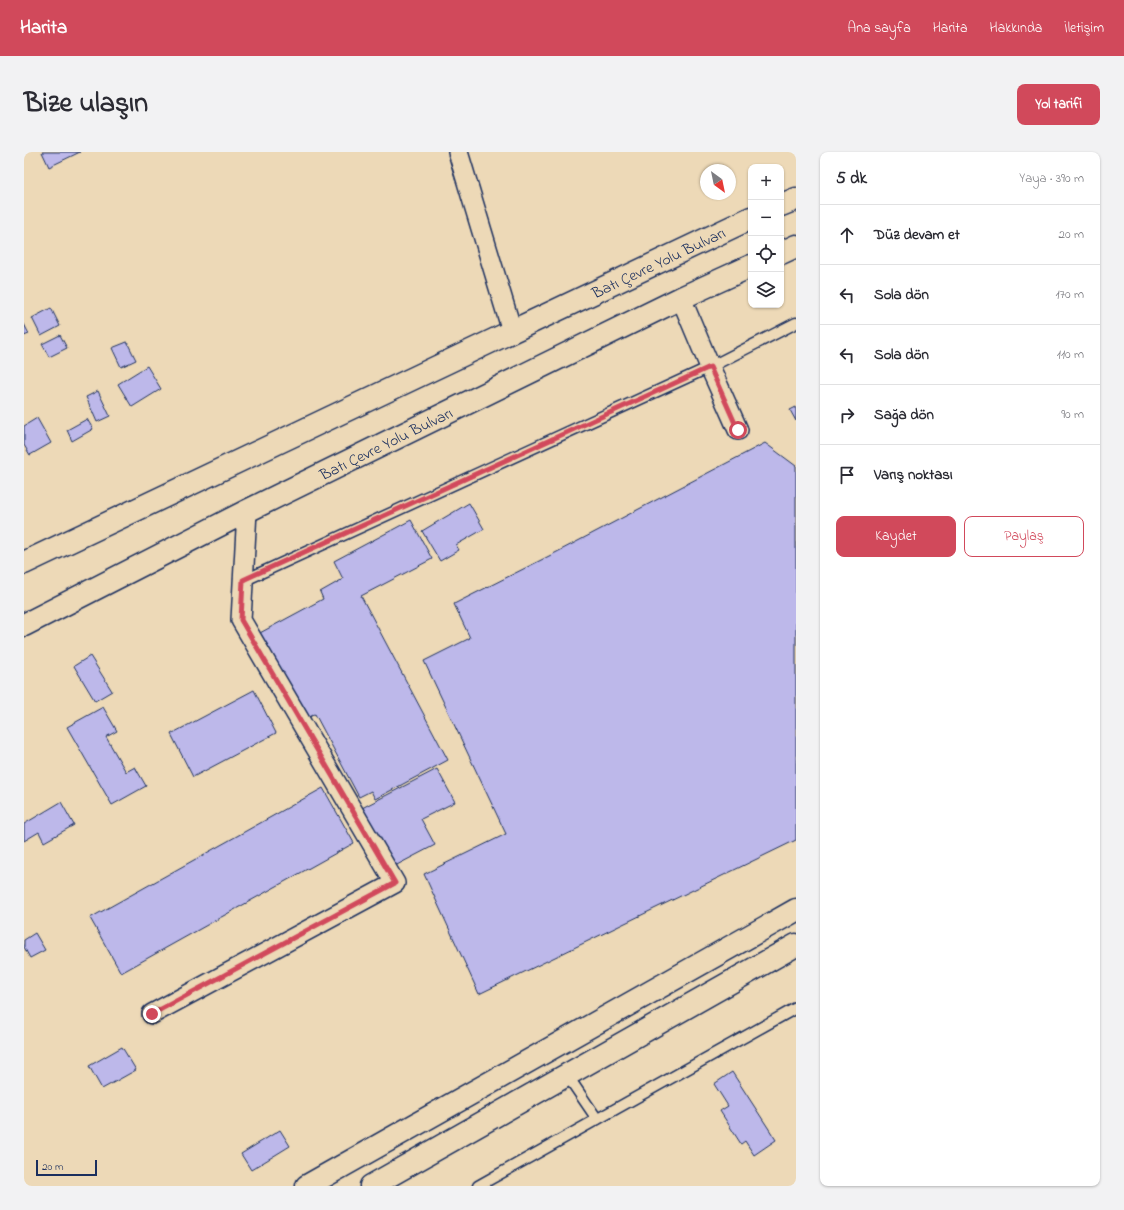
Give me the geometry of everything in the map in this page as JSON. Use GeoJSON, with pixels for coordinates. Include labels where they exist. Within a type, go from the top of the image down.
{"type":"FeatureCollection","features":[{"type":"Feature","properties":{"kind":"main road"},"geometry":{"type":"LineString","coordinates":[[784,204],[796,199]]}},
{"type":"Feature","properties":{"kind":"main road","name":"Batı Çevre Yolu Bulvarı"},"geometry":{"type":"LineString","coordinates":[[24,564],[748,219]]}},
{"type":"Feature","properties":{"kind":"main road"},"geometry":{"type":"LineString","coordinates":[[784,252],[796,246]]}},
{"type":"Feature","properties":{"kind":"main road","name":"Batı Çevre Yolu Bulvarı"},"geometry":{"type":"LineString","coordinates":[[24,626],[246,511],[681,298],[748,267]]}},
{"type":"Feature","properties":{"kind":"main road"},"geometry":{"type":"LineString","coordinates":[[307,1186],[796,910]]}},
{"type":"Feature","properties":{"kind":"main road"},"geometry":{"type":"LineString","coordinates":[[371,1186],[796,945]]}},
{"type":"Feature","properties":{"kind":"street"},"geometry":{"type":"LineString","coordinates":[[458,152],[512,331]]}},
{"type":"Feature","properties":{"kind":"street"},"geometry":{"type":"LineString","coordinates":[[681,298],[738,430]]}},
{"type":"Feature","properties":{"kind":"street"},"geometry":{"type":"LineString","coordinates":[[152,1014],[395,883],[241,620],[246,511]]}},
{"type":"Feature","properties":{"kind":"lane"},"geometry":{"type":"LineString","coordinates":[[243,580],[710,367],[796,323]]}},
{"type":"Feature","properties":{"kind":"lane"},"geometry":{"type":"LineString","coordinates":[[478,1186],[796,1008]]}},
{"type":"Feature","properties":{"kind":"lane"},"geometry":{"type":"LineString","coordinates":[[567,1075],[597,1120]]}},
{"type":"Feature","properties":{"kind":"building"},"geometry":{"type":"Polygon","coordinates":[[[42,152],[80,152],[49,167],[42,152]]]}},
{"type":"Feature","properties":{"kind":"building"},"geometry":{"type":"Polygon","coordinates":[[[51,308],[60,326],[41,336],[32,318],[51,308]]]}},
{"type":"Feature","properties":{"kind":"building"},"geometry":{"type":"Polygon","coordinates":[[[24,324],[29,334],[24,336],[24,324]]]}},
{"type":"Feature","properties":{"kind":"building"},"geometry":{"type":"Polygon","coordinates":[[[60,335],[67,348],[49,357],[42,344],[60,335]]]}},
{"type":"Feature","properties":{"kind":"building"},"geometry":{"type":"Polygon","coordinates":[[[127,342],[136,360],[121,367],[112,348],[127,342]]]}},
{"type":"Feature","properties":{"kind":"building"},"geometry":{"type":"Polygon","coordinates":[[[147,366],[161,389],[132,407],[118,384],[147,366]]]}},
{"type":"Feature","properties":{"kind":"building"},"geometry":{"type":"Polygon","coordinates":[[[98,391],[110,416],[97,422],[86,397],[98,391]]]}},
{"type":"Feature","properties":{"kind":"building"},"geometry":{"type":"Polygon","coordinates":[[[796,407],[796,421],[790,410],[796,407]]]}},
{"type":"Feature","properties":{"kind":"building"},"geometry":{"type":"Polygon","coordinates":[[[37,418],[51,443],[30,455],[24,445],[24,426],[37,418]]]}},
{"type":"Feature","properties":{"kind":"building"},"geometry":{"type":"Polygon","coordinates":[[[87,419],[93,429],[72,441],[67,430],[87,419]]]}},
{"type":"Feature","properties":{"kind":"building"},"geometry":{"type":"Polygon","coordinates":[[[765,443],[796,466],[796,840],[479,994],[424,874],[506,834],[424,661],[470,638],[454,604],[765,443]]]}},
{"type":"Feature","properties":{"kind":"building"},"geometry":{"type":"Polygon","coordinates":[[[469,503],[484,529],[456,545],[459,550],[440,561],[422,531],[469,503]]]}},
{"type":"Feature","properties":{"kind":"building"},"geometry":{"type":"Polygon","coordinates":[[[411,520],[432,559],[361,596],[448,760],[375,799],[371,791],[359,797],[315,714],[304,720],[258,634],[323,599],[320,592],[343,579],[334,561],[411,520]]]}},
{"type":"Feature","properties":{"kind":"building"},"geometry":{"type":"Polygon","coordinates":[[[90,656],[112,691],[95,701],[74,666],[90,656]]]}},
{"type":"Feature","properties":{"kind":"building"},"geometry":{"type":"Polygon","coordinates":[[[254,690],[276,733],[193,777],[171,734],[254,690]]]}},
{"type":"Feature","properties":{"kind":"building"},"geometry":{"type":"Polygon","coordinates":[[[103,707],[117,731],[106,737],[126,772],[135,767],[146,786],[112,805],[67,727],[103,707]]]}},
{"type":"Feature","properties":{"kind":"building"},"geometry":{"type":"Polygon","coordinates":[[[437,769],[455,802],[421,819],[435,845],[393,867],[362,808],[437,769]]]}},
{"type":"Feature","properties":{"kind":"building"},"geometry":{"type":"Polygon","coordinates":[[[323,788],[354,843],[121,973],[90,918],[323,788]]]}},
{"type":"Feature","properties":{"kind":"building"},"geometry":{"type":"Polygon","coordinates":[[[61,802],[74,825],[44,842],[39,832],[24,841],[24,824],[61,802]]]}},
{"type":"Feature","properties":{"kind":"building"},"geometry":{"type":"Polygon","coordinates":[[[35,933],[45,950],[30,958],[24,947],[24,940],[35,933]]]}},
{"type":"Feature","properties":{"kind":"building"},"geometry":{"type":"Polygon","coordinates":[[[122,1047],[136,1070],[102,1089],[89,1066],[122,1047]]]}},
{"type":"Feature","properties":{"kind":"building"},"geometry":{"type":"Polygon","coordinates":[[[732,1072],[776,1140],[754,1155],[745,1141],[741,1144],[720,1111],[728,1106],[714,1084],[732,1072]]]}},
{"type":"Feature","properties":{"kind":"building"},"geometry":{"type":"Polygon","coordinates":[[[280,1130],[290,1146],[251,1170],[241,1154],[280,1130]]]}},
{"type":"Feature","properties":{"kind":"route"},"geometry":{"type":"LineString","coordinates":[[152,1014],[395,883],[241,620],[243,580],[710,367],[738,430]]}}]}
